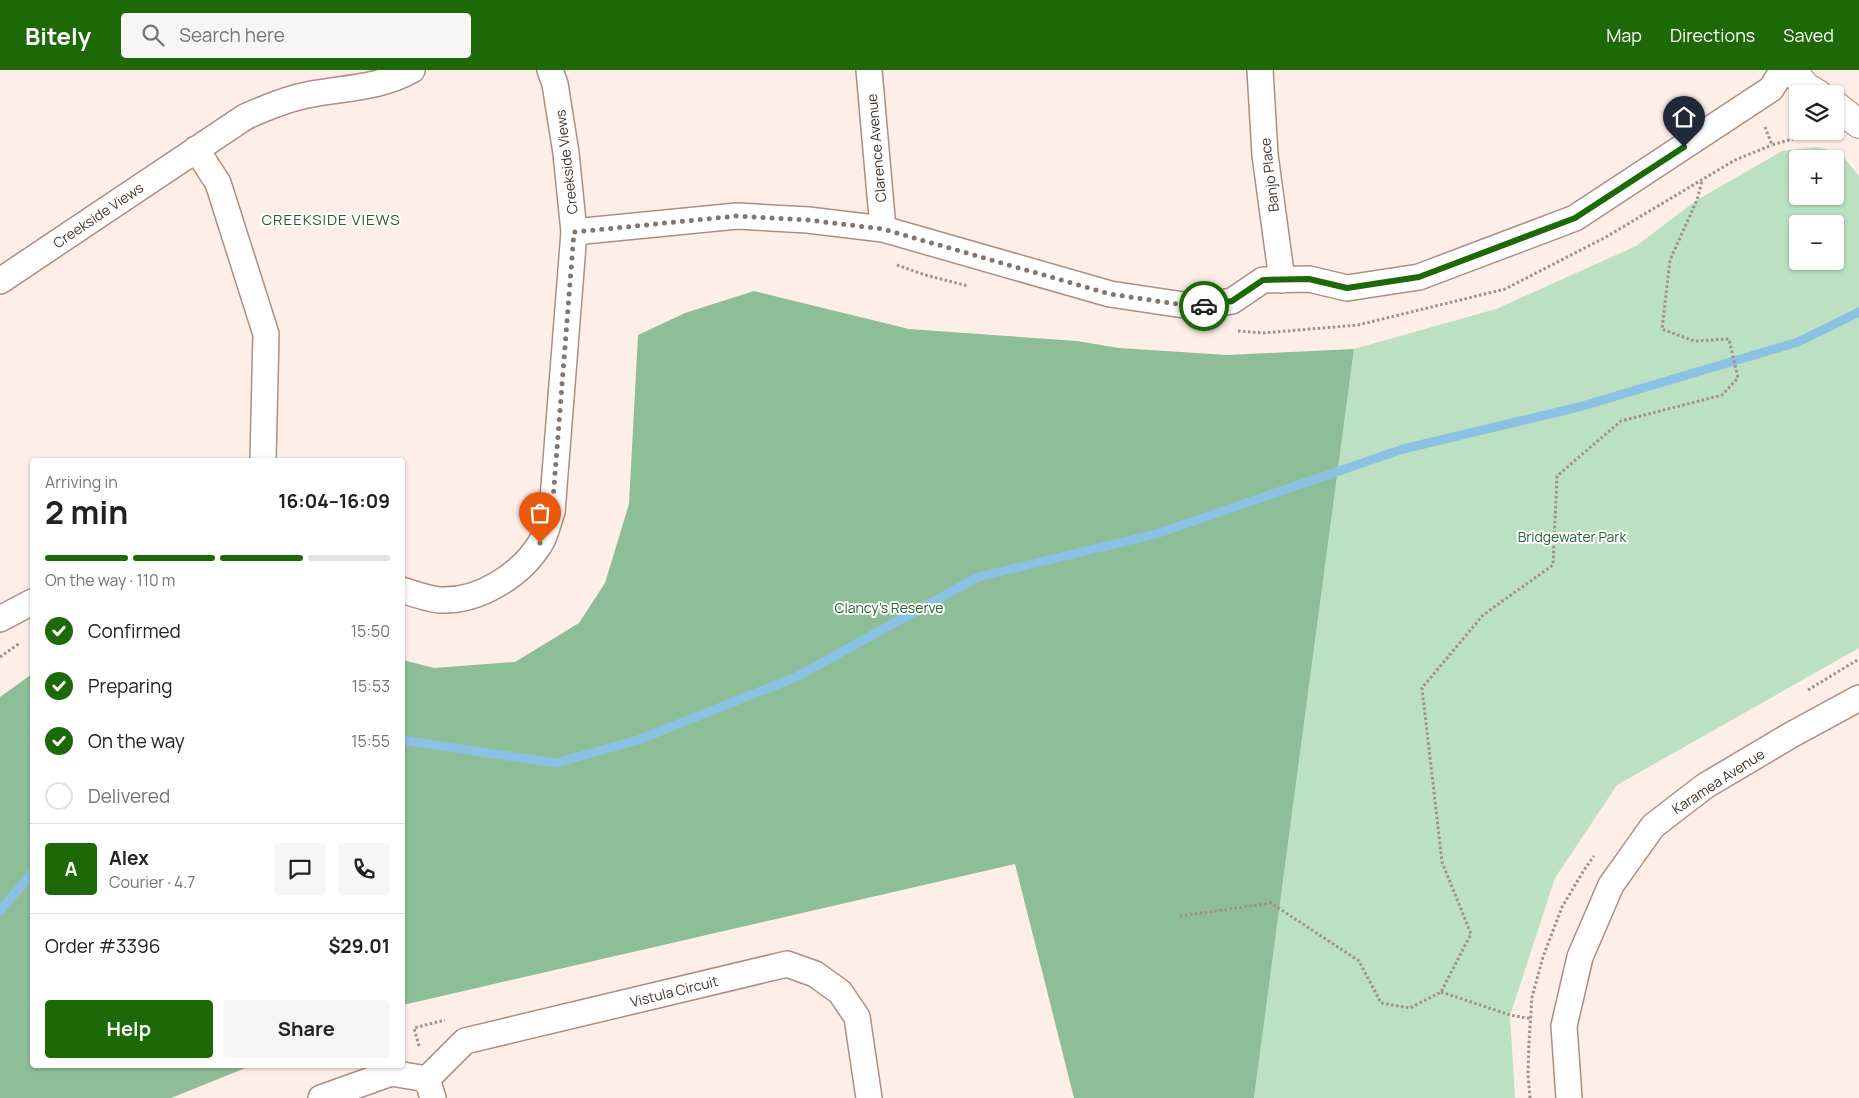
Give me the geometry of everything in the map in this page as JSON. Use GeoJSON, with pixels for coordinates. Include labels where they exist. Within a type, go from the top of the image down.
{"type":"FeatureCollection","features":[{"type":"Feature","properties":{"kind":"street","name":"Creekside Views"},"geometry":{"type":"LineString","coordinates":[[0,281],[245,117],[274,104],[306,95],[378,83],[402,76],[412,70]]}},
{"type":"Feature","properties":{"kind":"street","name":"Creekside Views"},"geometry":{"type":"LineString","coordinates":[[405,591],[440,600],[473,596],[518,570],[540,543],[552,512],[574,232],[566,153],[555,84],[550,70]]}},
{"type":"Feature","properties":{"kind":"street","name":"Clarence Avenue"},"geometry":{"type":"LineString","coordinates":[[869,70],[883,229]]}},
{"type":"Feature","properties":{"kind":"street","name":"Banjo Place"},"geometry":{"type":"LineString","coordinates":[[1260,70],[1265,155],[1282,280]]}},
{"type":"Feature","properties":{"kind":"street"},"geometry":{"type":"LineString","coordinates":[[574,232],[737,216],[808,220],[883,229],[1110,294],[1197,307],[1232,301],[1263,280],[1309,279],[1347,288],[1419,277],[1575,218],[1770,86],[1805,84]]}},
{"type":"Feature","properties":{"kind":"street"},"geometry":{"type":"LineString","coordinates":[[1844,98],[1859,95]]}},
{"type":"Feature","properties":{"kind":"street"},"geometry":{"type":"LineString","coordinates":[[1844,112],[1859,124]]}},
{"type":"Feature","properties":{"kind":"street"},"geometry":{"type":"LineString","coordinates":[[196,149],[218,183],[266,334],[263,458]]}},
{"type":"Feature","properties":{"kind":"street"},"geometry":{"type":"LineString","coordinates":[[0,619],[30,603]]}},
{"type":"Feature","properties":{"kind":"street","name":"Karamea Avenue"},"geometry":{"type":"LineString","coordinates":[[1569,1098],[1564,1026],[1580,957],[1611,885],[1653,826],[1705,786],[1790,735],[1859,698]]}},
{"type":"Feature","properties":{"kind":"street","name":"Vistula Circuit"},"geometry":{"type":"LineString","coordinates":[[430,1089],[465,1041],[787,964],[814,974],[840,992],[857,1017],[869,1098]]}},
{"type":"Feature","properties":{"kind":"street"},"geometry":{"type":"LineString","coordinates":[[321,1098],[391,1073],[430,1089]]}},
{"type":"Feature","properties":{"kind":"path"},"geometry":{"type":"LineString","coordinates":[[1770,86],[1772,145]]}},
{"type":"Feature","properties":{"kind":"path"},"geometry":{"type":"LineString","coordinates":[[1234,330],[1263,333],[1358,325],[1505,289],[1606,237],[1735,160],[1789,140]]}},
{"type":"Feature","properties":{"kind":"path"},"geometry":{"type":"LineString","coordinates":[[1180,916],[1271,903],[1359,961],[1381,1002],[1410,1008],[1441,992],[1471,934],[1442,862],[1422,688],[1483,615],[1553,565],[1557,476],[1621,421],[1722,395],[1738,378],[1729,338],[1694,341],[1662,329],[1670,260],[1697,200],[1702,181]]}},
{"type":"Feature","properties":{"kind":"path"},"geometry":{"type":"LineString","coordinates":[[897,265],[925,276],[973,287]]}},
{"type":"Feature","properties":{"kind":"path"},"geometry":{"type":"LineString","coordinates":[[0,657],[24,640]]}},
{"type":"Feature","properties":{"kind":"path"},"geometry":{"type":"LineString","coordinates":[[1441,992],[1510,1015],[1564,1026]]}},
{"type":"Feature","properties":{"kind":"green space","name":"Bridgewater Park"},"geometry":{"type":"Polygon","coordinates":[[[1818,147],[1828,150],[1791,150],[1818,147]]]}},
{"type":"Feature","properties":{"kind":"green space","name":"Bridgewater Park"},"geometry":{"type":"Polygon","coordinates":[[[1789,150],[1789,205],[1844,205],[1844,158],[1859,176],[1859,648],[1617,785],[1555,878],[1510,1015],[1515,1098],[1254,1098],[1354,349],[1496,309],[1636,246],[1697,200],[1782,151],[1789,150]]]}},
{"type":"Feature","properties":{"kind":"green space","name":"Clancy's Reserve"},"geometry":{"type":"Polygon","coordinates":[[[754,291],[909,329],[1077,341],[1119,348],[1227,355],[1354,349],[1254,1098],[1074,1098],[1015,864],[405,1005],[405,661],[434,668],[515,662],[579,623],[605,583],[629,504],[638,335],[685,313],[754,291]]]}},
{"type":"Feature","properties":{"kind":"green space"},"geometry":{"type":"Polygon","coordinates":[[[30,675],[30,1068],[246,1068],[171,1098],[0,1098],[0,697],[30,675]]]}},
{"type":"Feature","properties":{"kind":"waterway"},"geometry":{"type":"LineString","coordinates":[[405,740],[556,763],[638,740],[796,677],[978,577],[1156,534],[1403,449],[1579,407],[1798,342],[1859,312]]}},
{"type":"Feature","properties":{"kind":"waterway"},"geometry":{"type":"LineString","coordinates":[[0,911],[30,875]]}},
{"type":"Feature","properties":{"kind":"way so far"},"geometry":{"type":"LineString","coordinates":[[540,543],[552,512],[574,232],[737,216],[808,220],[883,229],[1110,294],[1197,307],[1204,306]]}},
{"type":"Feature","properties":{"kind":"district","name":"CREEKSIDE VIEWS"},"geometry":{"type":"Point","coordinates":[331,219]}},
{"type":"Feature","properties":{"kind":"route"},"geometry":{"type":"LineString","coordinates":[[1204,306],[1232,301],[1263,280],[1309,279],[1347,288],[1419,277],[1575,218],[1684,147]]}}]}
